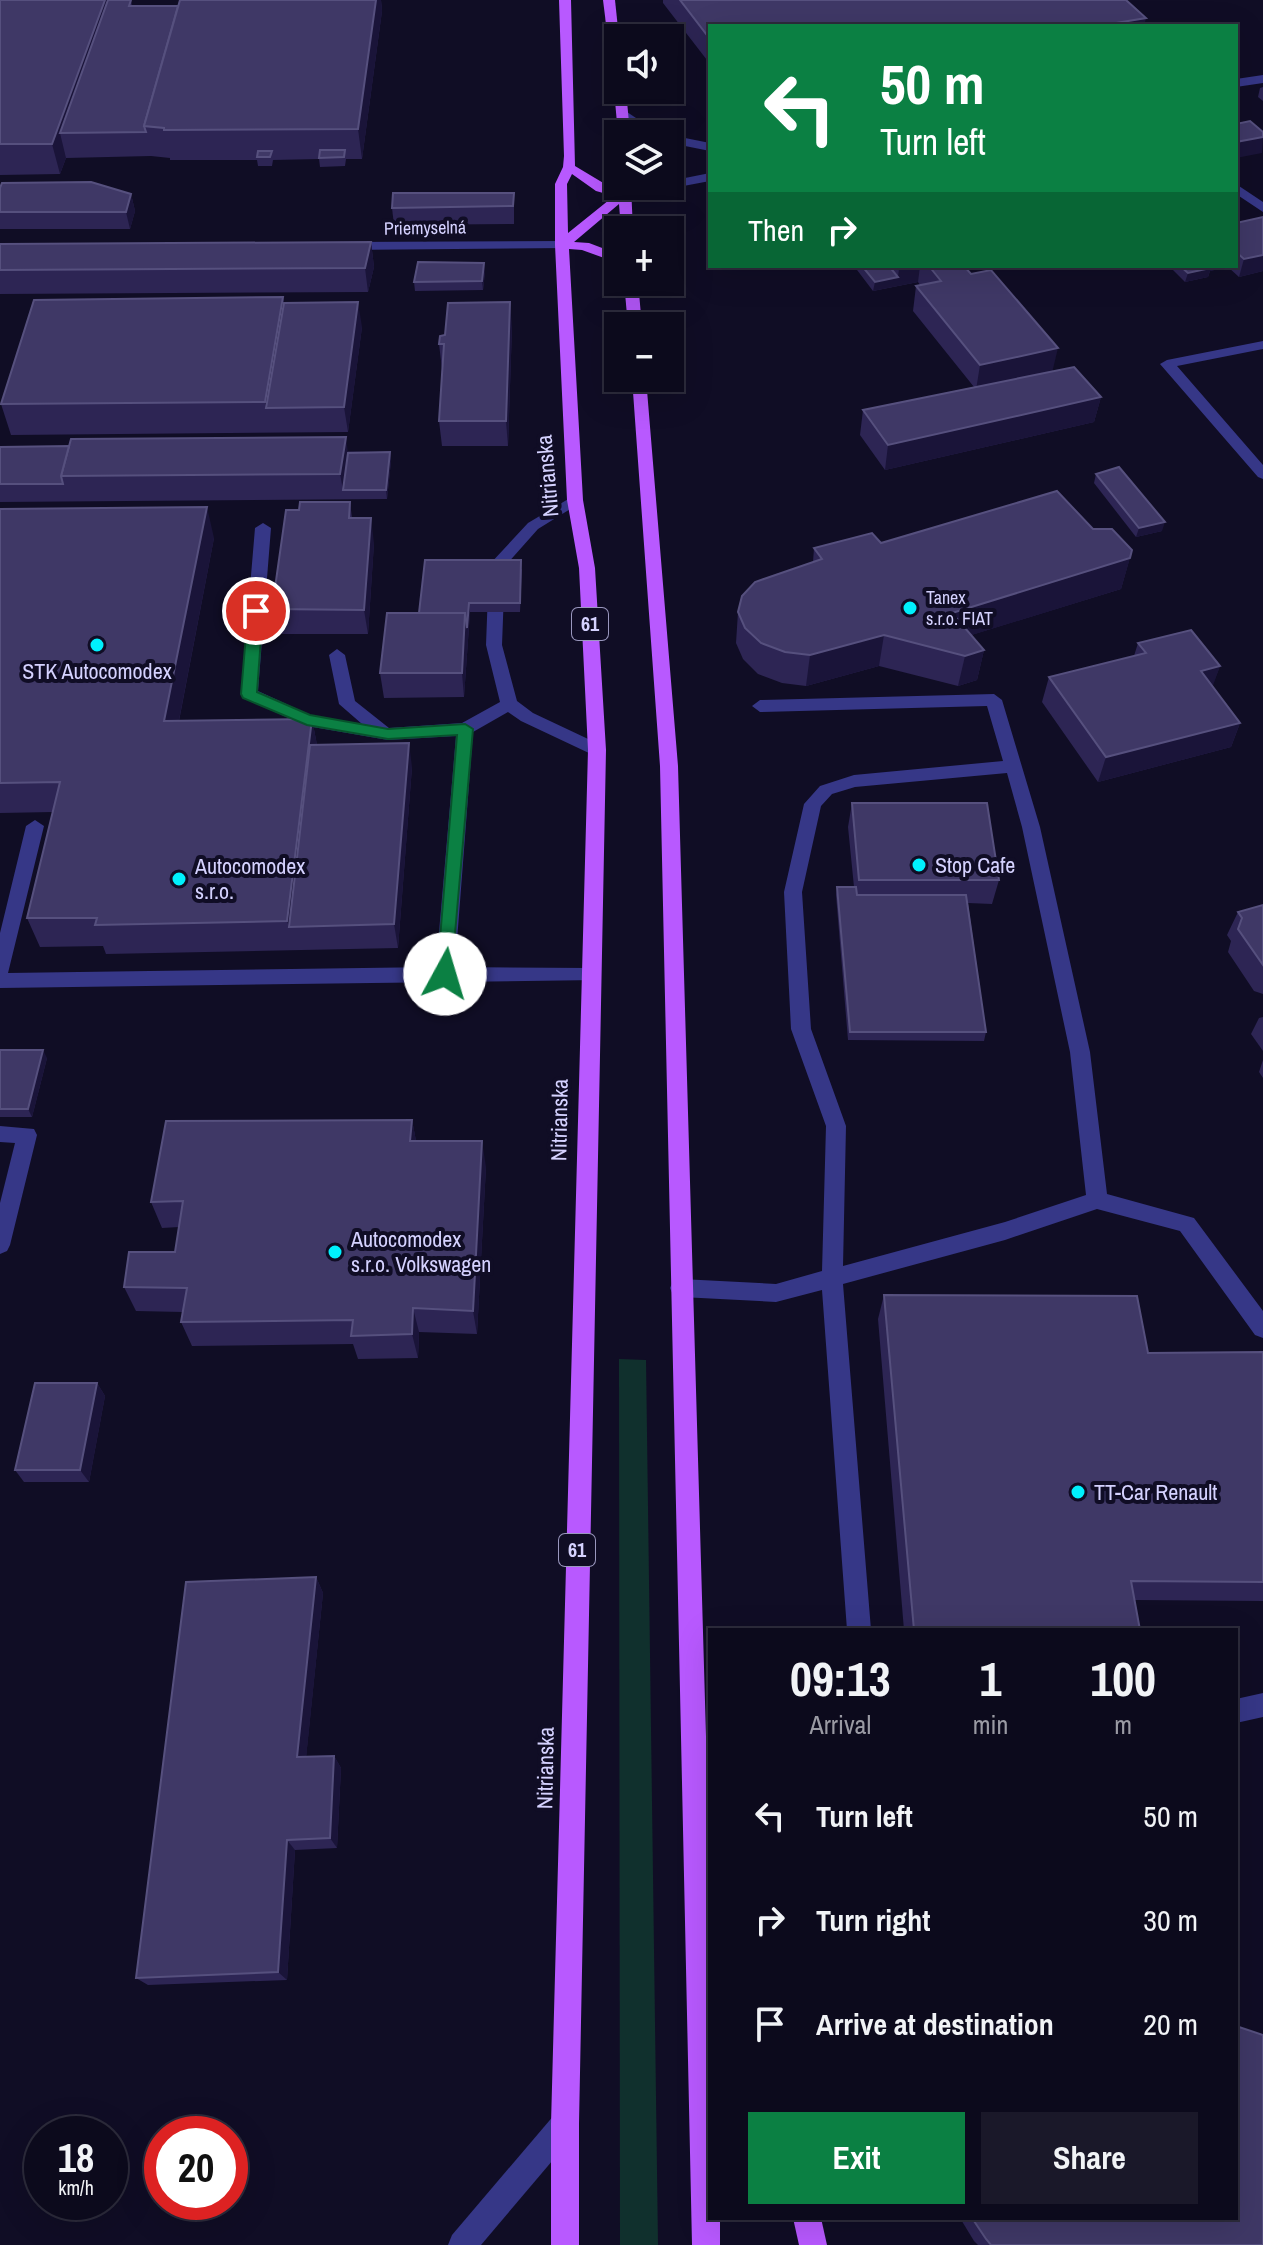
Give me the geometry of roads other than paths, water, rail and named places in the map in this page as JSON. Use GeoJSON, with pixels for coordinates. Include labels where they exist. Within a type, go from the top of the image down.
{"type":"FeatureCollection","features":[{"type":"Feature","properties":{"kind":"main road","name":"Nitrianska"},"geometry":{"type":"LineString","coordinates":[[565,0],[569,167],[561,184],[562,245],[575,500],[587,568],[597,750],[565,2124],[565,2245]]}},
{"type":"Feature","properties":{"kind":"main road"},"geometry":{"type":"LineString","coordinates":[[609,0],[612,24]]}},
{"type":"Feature","properties":{"kind":"main road"},"geometry":{"type":"LineString","coordinates":[[622,104],[623,120]]}},
{"type":"Feature","properties":{"kind":"main road"},"geometry":{"type":"LineString","coordinates":[[569,167],[595,188],[604,191]]}},
{"type":"Feature","properties":{"kind":"main road"},"geometry":{"type":"LineString","coordinates":[[562,245],[613,200]]}},
{"type":"Feature","properties":{"kind":"main road"},"geometry":{"type":"LineString","coordinates":[[562,245],[584,246],[604,254]]}},
{"type":"Feature","properties":{"kind":"main road"},"geometry":{"type":"LineString","coordinates":[[640,392],[669,766],[706,2245]]}},
{"type":"Feature","properties":{"kind":"main road"},"geometry":{"type":"LineString","coordinates":[[692,1696],[708,1771]]}},
{"type":"Feature","properties":{"kind":"main road"},"geometry":{"type":"LineString","coordinates":[[807,2220],[813,2245]]}},
{"type":"Feature","properties":{"kind":"street"},"geometry":{"type":"LineString","coordinates":[[1238,83],[1263,79]]}},
{"type":"Feature","properties":{"kind":"street"},"geometry":{"type":"LineString","coordinates":[[623,115],[631,120]]}},
{"type":"Feature","properties":{"kind":"street"},"geometry":{"type":"LineString","coordinates":[[684,142],[708,147]]}},
{"type":"Feature","properties":{"kind":"street"},"geometry":{"type":"LineString","coordinates":[[684,183],[708,177]]}},
{"type":"Feature","properties":{"kind":"street"},"geometry":{"type":"LineString","coordinates":[[1238,189],[1263,208]]}},
{"type":"Feature","properties":{"kind":"street","name":"Priemyselná"},"geometry":{"type":"LineString","coordinates":[[336,246],[562,245]]}},
{"type":"Feature","properties":{"kind":"street"},"geometry":{"type":"LineString","coordinates":[[1263,345],[1167,364],[1263,474]]}},
{"type":"Feature","properties":{"kind":"street"},"geometry":{"type":"LineString","coordinates":[[575,500],[533,526],[497,565],[494,645],[509,704],[527,717],[597,750]]}},
{"type":"Feature","properties":{"kind":"street"},"geometry":{"type":"LineString","coordinates":[[263,528],[249,694],[307,720],[388,734],[465,729],[509,704]]}},
{"type":"Feature","properties":{"kind":"street"},"geometry":{"type":"LineString","coordinates":[[337,655],[347,704],[388,734]]}},
{"type":"Feature","properties":{"kind":"street"},"geometry":{"type":"LineString","coordinates":[[760,706],[994,700],[1031,827],[1080,1052],[1097,1200]]}},
{"type":"Feature","properties":{"kind":"street"},"geometry":{"type":"LineString","coordinates":[[445,974],[465,729]]}},
{"type":"Feature","properties":{"kind":"street"},"geometry":{"type":"LineString","coordinates":[[859,1628],[832,1280],[836,1126],[801,1029],[793,892],[813,804],[826,790],[854,781],[1014,767]]}},
{"type":"Feature","properties":{"kind":"street"},"geometry":{"type":"LineString","coordinates":[[0,971],[35,826]]}},
{"type":"Feature","properties":{"kind":"street"},"geometry":{"type":"LineString","coordinates":[[0,981],[445,974],[590,975]]}},
{"type":"Feature","properties":{"kind":"street"},"geometry":{"type":"LineString","coordinates":[[0,1134],[27,1135],[0,1245]]}},
{"type":"Feature","properties":{"kind":"street"},"geometry":{"type":"LineString","coordinates":[[681,1288],[776,1293],[1005,1231],[1097,1200],[1187,1224],[1263,1328]]}},
{"type":"Feature","properties":{"kind":"street"},"geometry":{"type":"LineString","coordinates":[[1238,1711],[1263,1705]]}},
{"type":"Feature","properties":{"kind":"street"},"geometry":{"type":"LineString","coordinates":[[462,2245],[565,2124]]}},
{"type":"Feature","properties":{"kind":"place","name":"Tanex s.r.o. FIAT"},"geometry":{"type":"Point","coordinates":[910,608]}},
{"type":"Feature","properties":{"kind":"place","name":"STK Autocomodex"},"geometry":{"type":"Point","coordinates":[97,645]}},
{"type":"Feature","properties":{"kind":"place","name":"Stop Cafe"},"geometry":{"type":"Point","coordinates":[919,865]}},
{"type":"Feature","properties":{"kind":"place","name":"Autocomodex s.r.o."},"geometry":{"type":"Point","coordinates":[179,879]}},
{"type":"Feature","properties":{"kind":"place","name":"Autocomodex s.r.o. Volkswagen"},"geometry":{"type":"Point","coordinates":[335,1252]}},
{"type":"Feature","properties":{"kind":"place","name":"TT-Car Renault"},"geometry":{"type":"Point","coordinates":[1078,1492]}}]}
